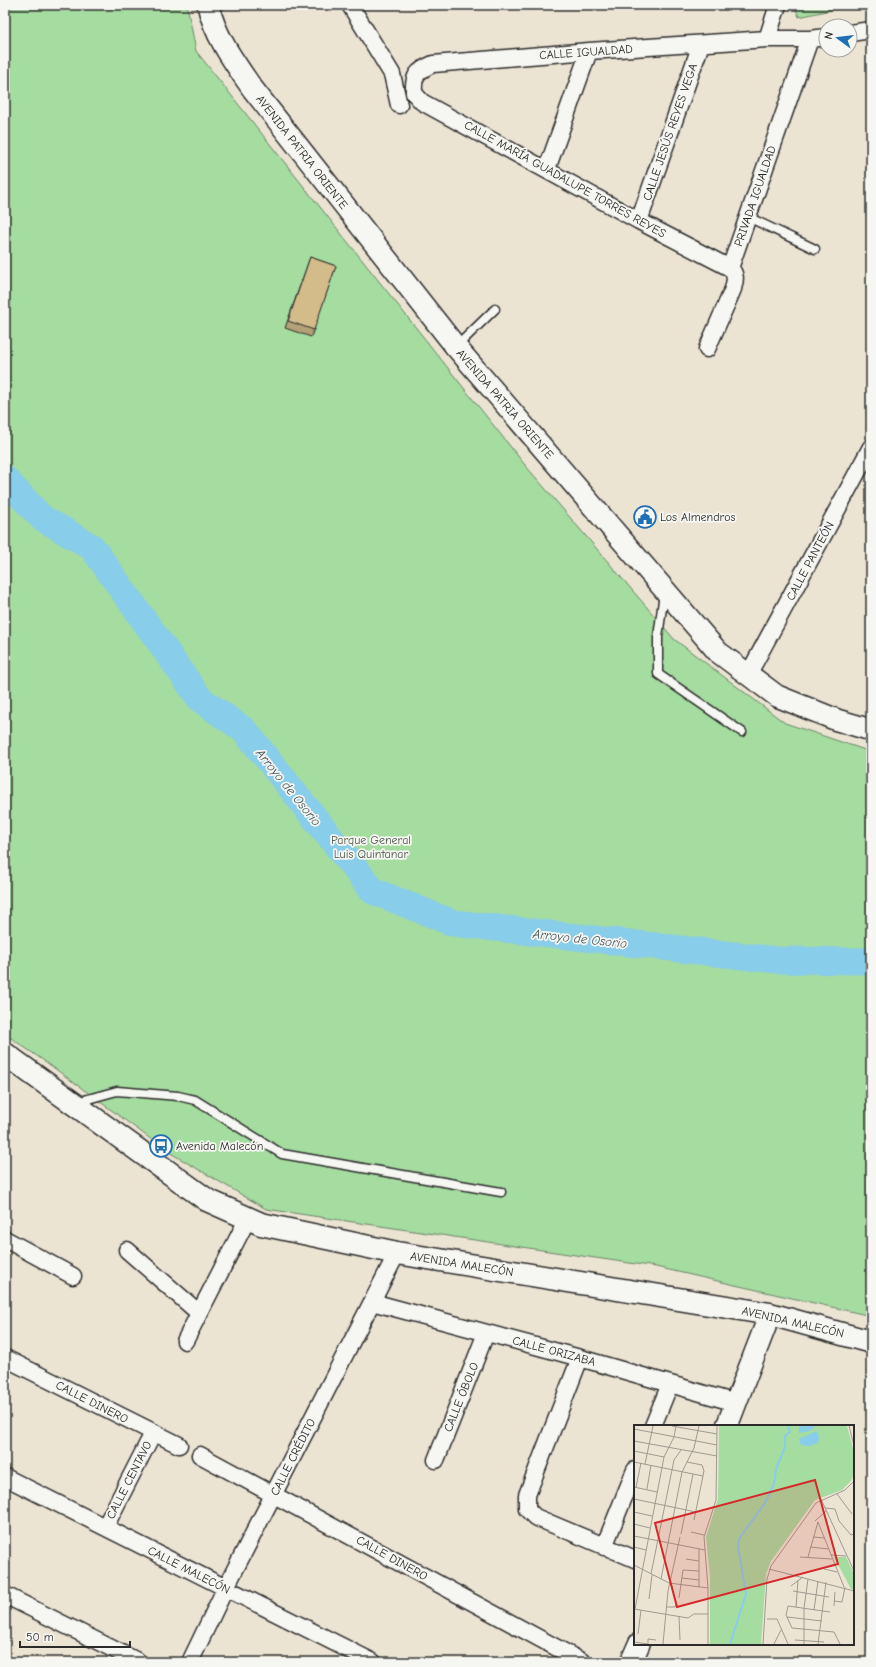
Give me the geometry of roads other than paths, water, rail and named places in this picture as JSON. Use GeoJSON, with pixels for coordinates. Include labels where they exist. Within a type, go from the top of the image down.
{"type":"FeatureCollection","features":[{"type":"Feature","properties":{"kind":"main road","name":"AVENIDA MALECÓN"},"geometry":{"type":"LineString","coordinates":[[5,1054],[207,1200],[261,1224],[397,1253],[770,1314],[871,1342]]}},
{"type":"Feature","properties":{"kind":"street","name":"AVENIDA PATRIA ORIENTE"},"geometry":{"type":"LineString","coordinates":[[208,5],[211,20],[225,49],[252,88],[456,347],[718,652],[777,696],[837,720],[871,730]]}},
{"type":"Feature","properties":{"kind":"street"},"geometry":{"type":"LineString","coordinates":[[350,5],[392,74],[399,105]]}},
{"type":"Feature","properties":{"kind":"street"},"geometry":{"type":"LineString","coordinates":[[767,39],[778,5]]}},
{"type":"Feature","properties":{"kind":"street"},"geometry":{"type":"LineString","coordinates":[[858,32],[871,30]]}},
{"type":"Feature","properties":{"kind":"street","name":"CALLE IGUALDAD"},"geometry":{"type":"LineString","coordinates":[[413,81],[421,69],[433,64],[589,51],[767,39],[818,38]]}},
{"type":"Feature","properties":{"kind":"street","name":"PRIVADA IGUALDAD"},"geometry":{"type":"LineString","coordinates":[[730,268],[810,39]]}},
{"type":"Feature","properties":{"kind":"street","name":"CALLE JESÚS REYES VEGA"},"geometry":{"type":"LineString","coordinates":[[639,221],[701,44]]}},
{"type":"Feature","properties":{"kind":"street"},"geometry":{"type":"LineString","coordinates":[[547,169],[589,51]]}},
{"type":"Feature","properties":{"kind":"street","name":"CALLE MARÍA GUADALUPE TORRES REYES"},"geometry":{"type":"LineString","coordinates":[[413,81],[414,93],[422,102],[547,169],[639,221],[730,268]]}},
{"type":"Feature","properties":{"kind":"street"},"geometry":{"type":"LineString","coordinates":[[707,350],[736,279],[734,272],[730,268]]}},
{"type":"Feature","properties":{"kind":"street","name":"CALLE PANTEÓN"},"geometry":{"type":"LineString","coordinates":[[748,675],[871,447]]}},
{"type":"Feature","properties":{"kind":"street"},"geometry":{"type":"LineString","coordinates":[[185,1341],[248,1218]]}},
{"type":"Feature","properties":{"kind":"street"},"geometry":{"type":"LineString","coordinates":[[5,1240],[73,1276]]}},
{"type":"Feature","properties":{"kind":"street"},"geometry":{"type":"LineString","coordinates":[[126,1250],[199,1313]]}},
{"type":"Feature","properties":{"kind":"street","name":"CALLE CRÉDITO"},"geometry":{"type":"LineString","coordinates":[[190,1662],[225,1589],[275,1494],[397,1253]]}},
{"type":"Feature","properties":{"kind":"street","name":"CALLE ORIZABA"},"geometry":{"type":"LineString","coordinates":[[372,1302],[736,1402]]}},
{"type":"Feature","properties":{"kind":"street"},"geometry":{"type":"LineString","coordinates":[[727,1425],[770,1314]]}},
{"type":"Feature","properties":{"kind":"street","name":"CALLE ÓBOLO"},"geometry":{"type":"LineString","coordinates":[[436,1460],[486,1333]]}},
{"type":"Feature","properties":{"kind":"street","name":"CALLE DINERO"},"geometry":{"type":"LineString","coordinates":[[5,1358],[178,1445]]}},
{"type":"Feature","properties":{"kind":"street"},"geometry":{"type":"LineString","coordinates":[[580,1358],[527,1495],[527,1508],[536,1517],[634,1559]]}},
{"type":"Feature","properties":{"kind":"street"},"geometry":{"type":"LineString","coordinates":[[653,1425],[670,1384]]}},
{"type":"Feature","properties":{"kind":"street","name":"CALLE CENTAVO"},"geometry":{"type":"LineString","coordinates":[[106,1527],[153,1433]]}},
{"type":"Feature","properties":{"kind":"street","name":"CALLE DINERO"},"geometry":{"type":"LineString","coordinates":[[200,1455],[275,1494],[583,1662]]}},
{"type":"Feature","properties":{"kind":"street"},"geometry":{"type":"LineString","coordinates":[[604,1546],[634,1472]]}},
{"type":"Feature","properties":{"kind":"street","name":"CALLE MALECÓN"},"geometry":{"type":"LineString","coordinates":[[5,1477],[106,1527],[225,1589],[373,1662]]}},
{"type":"Feature","properties":{"kind":"street"},"geometry":{"type":"LineString","coordinates":[[5,1595],[139,1662]]}},
{"type":"Feature","properties":{"kind":"street"},"geometry":{"type":"LineString","coordinates":[[631,1662],[639,1645]]}},
{"type":"Feature","properties":{"kind":"lane"},"geometry":{"type":"LineString","coordinates":[[748,217],[815,249]]}},
{"type":"Feature","properties":{"kind":"lane"},"geometry":{"type":"LineString","coordinates":[[456,347],[495,309]]}},
{"type":"Feature","properties":{"kind":"lane"},"geometry":{"type":"LineString","coordinates":[[665,591],[658,637],[658,674],[742,732]]}},
{"type":"Feature","properties":{"kind":"lane"},"geometry":{"type":"LineString","coordinates":[[73,1104],[117,1091],[178,1096],[195,1100],[282,1154],[501,1192]]}},
{"type":"Feature","properties":{"kind":"waterway","name":"Arroyo de Osorio"},"geometry":{"type":"LineString","coordinates":[[5,479],[42,518],[92,547],[200,699],[245,731],[373,891],[453,923],[777,960],[871,961]]}},
{"type":"Feature","properties":{"kind":"place","name":"Los Almendros"},"geometry":{"type":"Point","coordinates":[645,517]}},
{"type":"Feature","properties":{"kind":"place","name":"Avenida Malecón"},"geometry":{"type":"Point","coordinates":[161,1146]}},
{"type":"Feature","properties":{"kind":"park label","name":"Parque General Luis Quintanar"},"geometry":{"type":"Point","coordinates":[371,847]}}]}
